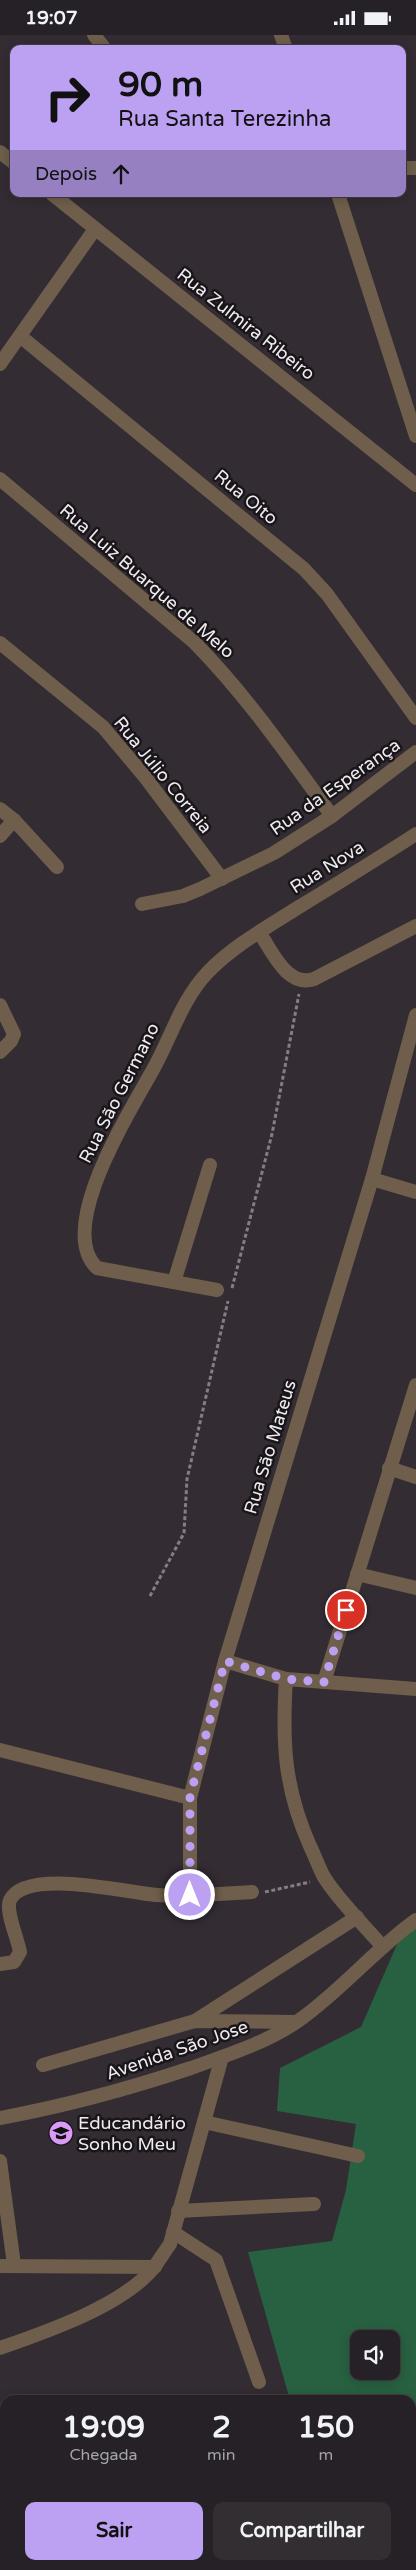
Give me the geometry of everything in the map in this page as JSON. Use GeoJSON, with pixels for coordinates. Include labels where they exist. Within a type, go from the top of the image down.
{"type":"FeatureCollection","features":[{"type":"Feature","properties":{"kind":"street"},"geometry":{"type":"LineString","coordinates":[[94,35],[102,45]]}},
{"type":"Feature","properties":{"kind":"street"},"geometry":{"type":"LineString","coordinates":[[0,152],[10,160]]}},
{"type":"Feature","properties":{"kind":"street","name":"Rua Zulmira Ribeiro"},"geometry":{"type":"LineString","coordinates":[[56,197],[416,485]]}},
{"type":"Feature","properties":{"kind":"street"},"geometry":{"type":"LineString","coordinates":[[339,197],[416,436]]}},
{"type":"Feature","properties":{"kind":"street"},"geometry":{"type":"LineString","coordinates":[[0,364],[96,229]]}},
{"type":"Feature","properties":{"kind":"street","name":"Rua Oito"},"geometry":{"type":"LineString","coordinates":[[20,336],[304,569],[327,594],[416,719]]}},
{"type":"Feature","properties":{"kind":"street","name":"Rua Luiz Buarque de Melo"},"geometry":{"type":"LineString","coordinates":[[0,479],[209,657],[256,713],[332,816]]}},
{"type":"Feature","properties":{"kind":"street","name":"Rua Júlio Correia"},"geometry":{"type":"LineString","coordinates":[[0,643],[103,727],[145,777],[222,879]]}},
{"type":"Feature","properties":{"kind":"street","name":"Rua da Esperança"},"geometry":{"type":"LineString","coordinates":[[142,904],[183,896],[274,853],[332,816],[416,752]]}},
{"type":"Feature","properties":{"kind":"street"},"geometry":{"type":"LineString","coordinates":[[0,809],[14,820],[57,867]]}},
{"type":"Feature","properties":{"kind":"street"},"geometry":{"type":"LineString","coordinates":[[0,835],[14,820]]}},
{"type":"Feature","properties":{"kind":"street","name":"Rua Nova"},"geometry":{"type":"LineString","coordinates":[[258,932],[416,834]]}},
{"type":"Feature","properties":{"kind":"street"},"geometry":{"type":"LineString","coordinates":[[258,932],[289,975],[301,981],[314,979],[416,926]]}},
{"type":"Feature","properties":{"kind":"street","name":"Rua São Germano"},"geometry":{"type":"LineString","coordinates":[[218,1290],[97,1269],[91,1263],[84,1243],[90,1198],[106,1155],[194,989],[226,955],[258,932]]}},
{"type":"Feature","properties":{"kind":"street"},"geometry":{"type":"LineString","coordinates":[[0,1005],[14,1033],[11,1041],[0,1053]]}},
{"type":"Feature","properties":{"kind":"street","name":"Rua São Mateus"},"geometry":{"type":"LineString","coordinates":[[190,1895],[190,1797],[225,1661],[372,1179],[416,1015]]}},
{"type":"Feature","properties":{"kind":"street"},"geometry":{"type":"LineString","coordinates":[[174,1282],[210,1165]]}},
{"type":"Feature","properties":{"kind":"street"},"geometry":{"type":"LineString","coordinates":[[372,1179],[416,1192]]}},
{"type":"Feature","properties":{"kind":"street"},"geometry":{"type":"LineString","coordinates":[[324,1682],[416,1385]]}},
{"type":"Feature","properties":{"kind":"street"},"geometry":{"type":"LineString","coordinates":[[390,1468],[416,1477]]}},
{"type":"Feature","properties":{"kind":"street"},"geometry":{"type":"LineString","coordinates":[[357,1574],[416,1589]]}},
{"type":"Feature","properties":{"kind":"street"},"geometry":{"type":"LineString","coordinates":[[225,1661],[286,1679],[416,1689]]}},
{"type":"Feature","properties":{"kind":"street"},"geometry":{"type":"LineString","coordinates":[[286,1679],[284,1741],[288,1779],[301,1826],[325,1878],[383,1947]]}},
{"type":"Feature","properties":{"kind":"street"},"geometry":{"type":"LineString","coordinates":[[0,1750],[190,1797]]}},
{"type":"Feature","properties":{"kind":"street"},"geometry":{"type":"LineString","coordinates":[[0,1964],[14,1962],[19,1956],[20,1952],[9,1910],[9,1903],[16,1893],[22,1890],[59,1883],[156,1895],[252,1893]]}},
{"type":"Feature","properties":{"kind":"street"},"geometry":{"type":"LineString","coordinates":[[43,2065],[195,2021],[357,1917]]}},
{"type":"Feature","properties":{"kind":"street","name":"Avenida São Jose"},"geometry":{"type":"LineString","coordinates":[[0,2118],[63,2106],[222,2057],[264,2040],[296,2022],[326,2001],[383,1947],[416,1919]]}},
{"type":"Feature","properties":{"kind":"street"},"geometry":{"type":"LineString","coordinates":[[195,2021],[296,2022]]}},
{"type":"Feature","properties":{"kind":"street"},"geometry":{"type":"LineString","coordinates":[[0,2348],[39,2335],[111,2302],[135,2285],[154,2267],[170,2244],[222,2057]]}},
{"type":"Feature","properties":{"kind":"street"},"geometry":{"type":"LineString","coordinates":[[204,2122],[358,2156]]}},
{"type":"Feature","properties":{"kind":"street"},"geometry":{"type":"LineString","coordinates":[[0,2161],[7,2265],[154,2267]]}},
{"type":"Feature","properties":{"kind":"street"},"geometry":{"type":"LineString","coordinates":[[178,2211],[314,2204]]}},
{"type":"Feature","properties":{"kind":"street"},"geometry":{"type":"LineString","coordinates":[[172,2232],[216,2260],[260,2382]]}},
{"type":"Feature","properties":{"kind":"path"},"geometry":{"type":"LineString","coordinates":[[252,1893],[283,1890],[325,1878]]}},
{"type":"Feature","properties":{"kind":"green space"},"geometry":{"type":"Polygon","coordinates":[[[416,1922],[416,2395],[289,2395],[248,2252],[332,2241],[346,2190],[356,2124],[277,2111],[280,2068],[361,2027],[405,1926],[416,1922]]]}},
{"type":"Feature","properties":{"kind":"place","name":"Educandário Sonho Meu"},"geometry":{"type":"Point","coordinates":[61,2133]}},
{"type":"Feature","properties":{"kind":"route"},"geometry":{"type":"LineString","coordinates":[[190,1895],[190,1797],[225,1661],[286,1679],[324,1682],[346,1610]]}}]}
